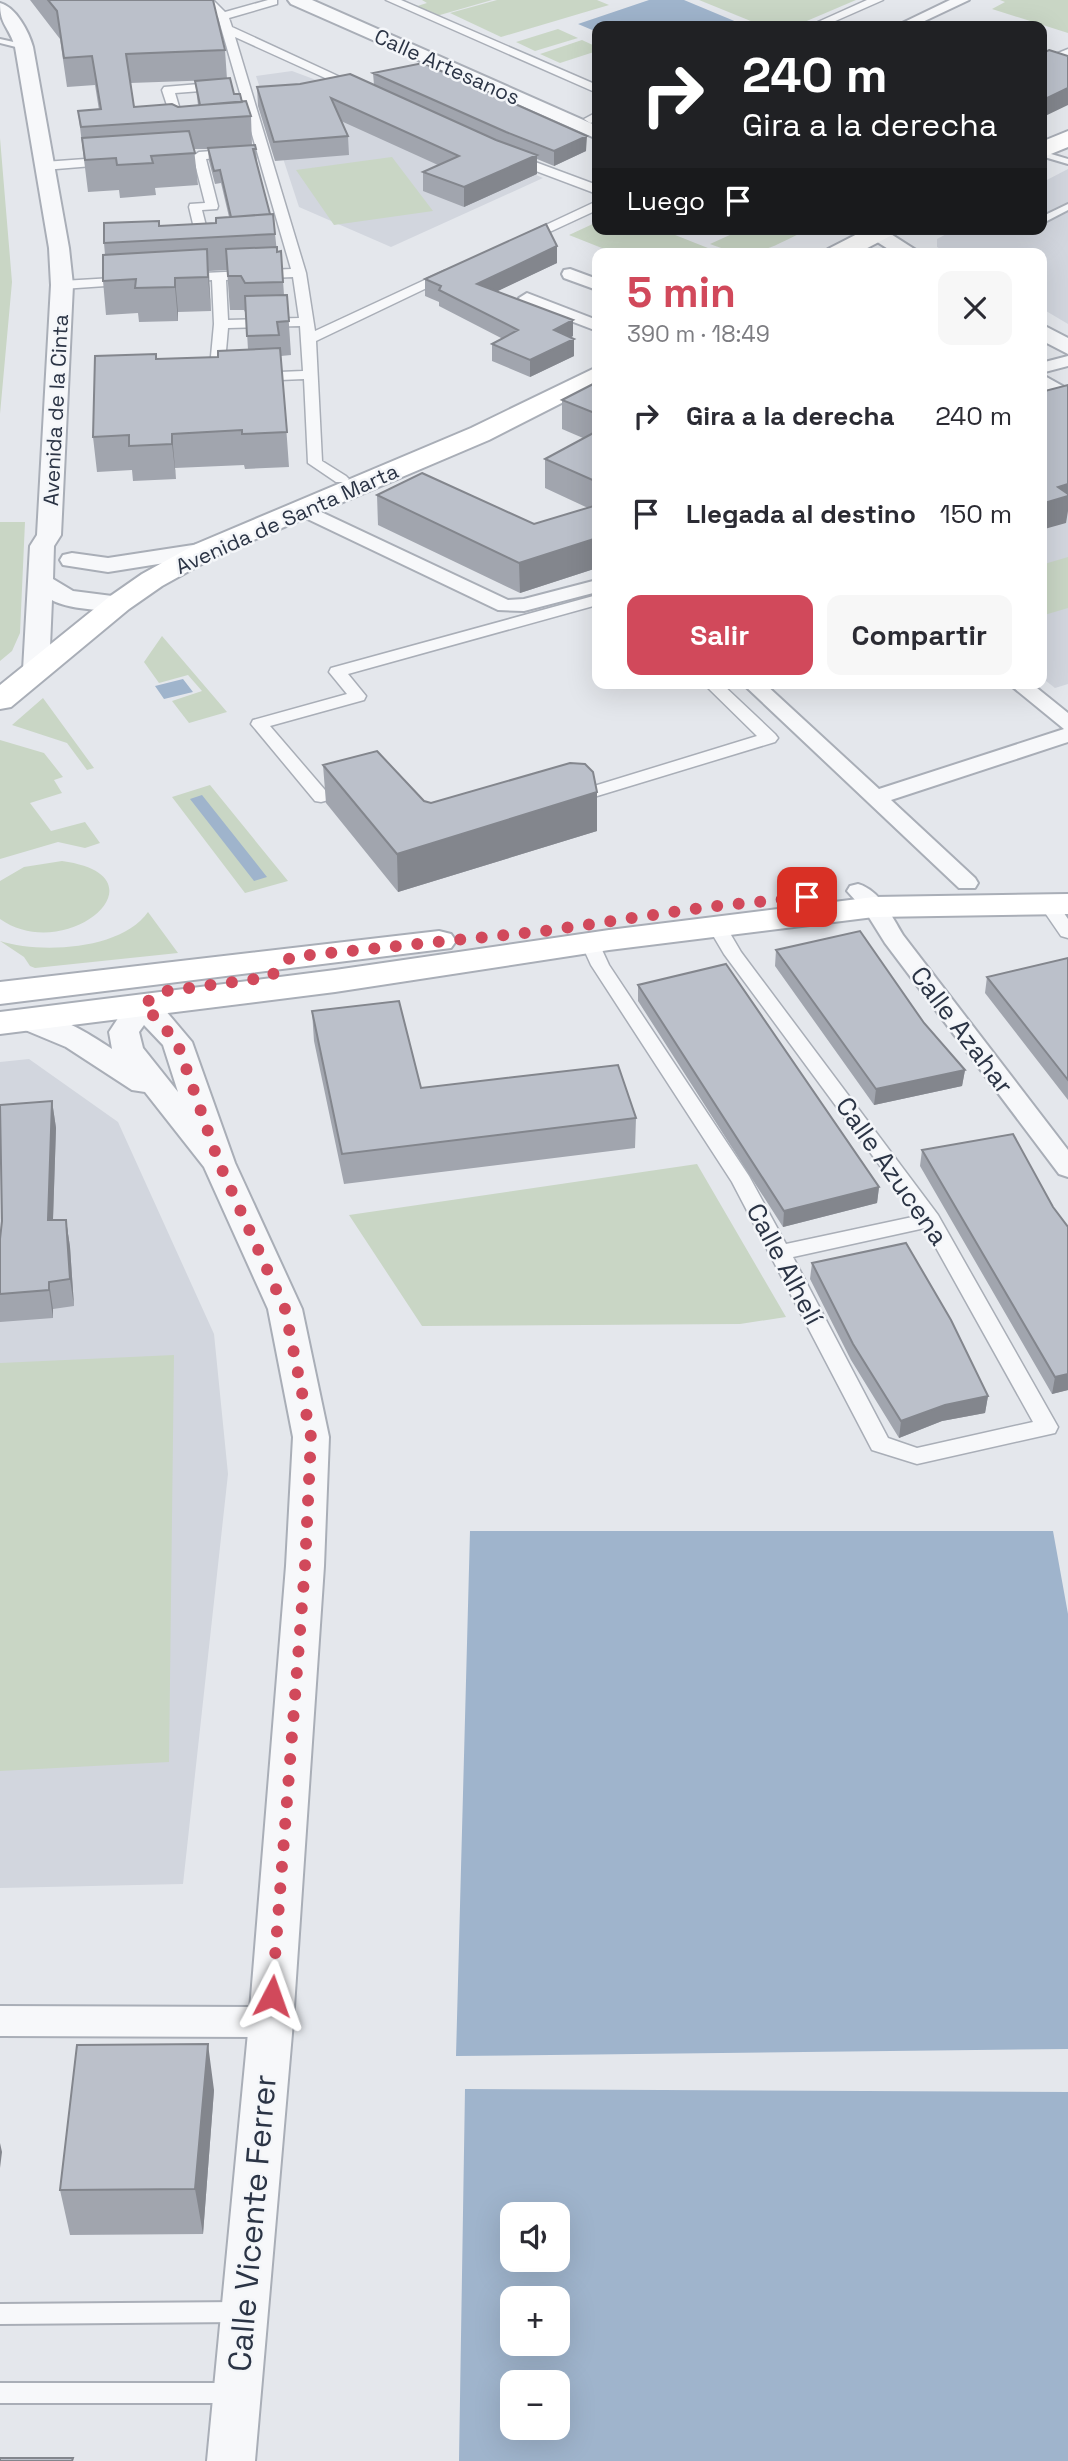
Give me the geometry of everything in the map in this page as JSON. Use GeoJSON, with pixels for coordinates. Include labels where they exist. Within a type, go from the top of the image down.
{"type":"FeatureCollection","features":[{"type":"Feature","properties":{"kind":"main road"},"geometry":{"type":"LineString","coordinates":[[1047,149],[1068,138]]}},
{"type":"Feature","properties":{"kind":"main road"},"geometry":{"type":"LineString","coordinates":[[847,248],[870,235]]}},
{"type":"Feature","properties":{"kind":"main road","name":"Avenida de Santa Marta"},"geometry":{"type":"LineString","coordinates":[[0,700],[119,603],[152,580],[206,550],[480,434],[592,381]]}},
{"type":"Feature","properties":{"kind":"main road"},"geometry":{"type":"LineString","coordinates":[[10,1019],[335,981],[718,927],[967,883],[1061,895]]}},
{"type":"Feature","properties":{"kind":"main road"},"geometry":{"type":"LineString","coordinates":[[0,993],[291,957],[544,931],[707,907],[866,899],[1061,895]]}},
{"type":"Feature","properties":{"kind":"main road"},"geometry":{"type":"LineString","coordinates":[[143,1004],[166,991],[270,977],[291,957]]}},
{"type":"Feature","properties":{"kind":"street","name":"Calle Artesanos"},"geometry":{"type":"LineString","coordinates":[[297,0],[592,122]]}},
{"type":"Feature","properties":{"kind":"street"},"geometry":{"type":"LineString","coordinates":[[392,0],[592,87]]}},
{"type":"Feature","properties":{"kind":"street"},"geometry":{"type":"LineString","coordinates":[[829,21],[877,0]]}},
{"type":"Feature","properties":{"kind":"street"},"geometry":{"type":"LineString","coordinates":[[914,21],[962,0]]}},
{"type":"Feature","properties":{"kind":"street"},"geometry":{"type":"LineString","coordinates":[[214,12],[274,2]]}},
{"type":"Feature","properties":{"kind":"street","name":"Avenida de la Cinta"},"geometry":{"type":"LineString","coordinates":[[1,11],[20,33],[24,47],[59,248],[62,285],[49,536],[42,546],[36,670]]}},
{"type":"Feature","properties":{"kind":"street"},"geometry":{"type":"LineString","coordinates":[[214,12],[243,84],[249,125],[263,151],[284,240],[299,273],[309,339],[315,463],[341,479]]}},
{"type":"Feature","properties":{"kind":"street"},"geometry":{"type":"LineString","coordinates":[[214,12],[367,92]]}},
{"type":"Feature","properties":{"kind":"street"},"geometry":{"type":"LineString","coordinates":[[1047,62],[1068,52]]}},
{"type":"Feature","properties":{"kind":"street"},"geometry":{"type":"LineString","coordinates":[[192,129],[180,130],[168,90],[243,84]]}},
{"type":"Feature","properties":{"kind":"street"},"geometry":{"type":"LineString","coordinates":[[229,244],[204,246],[195,207],[212,206],[193,156],[263,151]]}},
{"type":"Feature","properties":{"kind":"street"},"geometry":{"type":"LineString","coordinates":[[500,153],[592,188]]}},
{"type":"Feature","properties":{"kind":"street"},"geometry":{"type":"LineString","coordinates":[[44,166],[123,160]]}},
{"type":"Feature","properties":{"kind":"street"},"geometry":{"type":"LineString","coordinates":[[509,246],[592,207]]}},
{"type":"Feature","properties":{"kind":"street"},"geometry":{"type":"LineString","coordinates":[[883,235],[903,248]]}},
{"type":"Feature","properties":{"kind":"street"},"geometry":{"type":"LineString","coordinates":[[309,339],[459,269]]}},
{"type":"Feature","properties":{"kind":"street"},"geometry":{"type":"LineString","coordinates":[[167,279],[299,273]]}},
{"type":"Feature","properties":{"kind":"street"},"geometry":{"type":"LineString","coordinates":[[570,274],[592,283]]}},
{"type":"Feature","properties":{"kind":"street"},"geometry":{"type":"LineString","coordinates":[[219,276],[221,324],[216,378],[310,375]]}},
{"type":"Feature","properties":{"kind":"street","name":"Avenida de la Cinta"},"geometry":{"type":"LineString","coordinates":[[62,285],[141,281]]}},
{"type":"Feature","properties":{"kind":"street"},"geometry":{"type":"LineString","coordinates":[[527,298],[592,324]]}},
{"type":"Feature","properties":{"kind":"street"},"geometry":{"type":"LineString","coordinates":[[221,324],[306,322]]}},
{"type":"Feature","properties":{"kind":"street"},"geometry":{"type":"LineString","coordinates":[[1047,335],[1068,347]]}},
{"type":"Feature","properties":{"kind":"street"},"geometry":{"type":"LineString","coordinates":[[1047,366],[1068,361]]}},
{"type":"Feature","properties":{"kind":"street"},"geometry":{"type":"LineString","coordinates":[[1047,383],[1068,397]]}},
{"type":"Feature","properties":{"kind":"street"},"geometry":{"type":"LineString","coordinates":[[302,509],[505,606],[524,605],[592,587]]}},
{"type":"Feature","properties":{"kind":"street","name":"Avenida de la Cinta"},"geometry":{"type":"LineString","coordinates":[[49,536],[119,603]]}},
{"type":"Feature","properties":{"kind":"street"},"geometry":{"type":"LineString","coordinates":[[72,560],[108,565],[206,550]]}},
{"type":"Feature","properties":{"kind":"street"},"geometry":{"type":"LineString","coordinates":[[41,582],[67,598],[119,603]]}},
{"type":"Feature","properties":{"kind":"street"},"geometry":{"type":"LineString","coordinates":[[371,783],[321,797],[259,724],[358,696],[337,672],[592,601]]}},
{"type":"Feature","properties":{"kind":"street"},"geometry":{"type":"LineString","coordinates":[[560,795],[573,791],[578,796],[769,738],[717,689]]}},
{"type":"Feature","properties":{"kind":"street"},"geometry":{"type":"LineString","coordinates":[[758,689],[967,883]]}},
{"type":"Feature","properties":{"kind":"street"},"geometry":{"type":"LineString","coordinates":[[1025,689],[1068,724]]}},
{"type":"Feature","properties":{"kind":"street"},"geometry":{"type":"LineString","coordinates":[[875,798],[1068,735]]}},
{"type":"Feature","properties":{"kind":"street"},"geometry":{"type":"LineString","coordinates":[[1061,895],[1068,932]]}},
{"type":"Feature","properties":{"kind":"street","name":"Calle Azahar"},"geometry":{"type":"LineString","coordinates":[[866,899],[1068,1168]]}},
{"type":"Feature","properties":{"kind":"street","name":"Calle Azucena"},"geometry":{"type":"LineString","coordinates":[[718,927],[733,954],[931,1220],[1047,1427]]}},
{"type":"Feature","properties":{"kind":"street","name":"Calle Alhelí"},"geometry":{"type":"LineString","coordinates":[[590,943],[600,965],[742,1181],[880,1444],[917,1456],[1047,1427]]}},
{"type":"Feature","properties":{"kind":"street"},"geometry":{"type":"LineString","coordinates":[[177,1042],[179,1018],[203,997]]}},
{"type":"Feature","properties":{"kind":"street","name":"Calle Vicente Ferrer"},"geometry":{"type":"LineString","coordinates":[[219,1163],[128,1050],[124,1032],[143,1004],[177,1042],[219,1163],[285,1309],[311,1437],[305,1566],[271,2022],[231,2461]]}},
{"type":"Feature","properties":{"kind":"street","name":"Calle Vicente Ferrer"},"geometry":{"type":"LineString","coordinates":[[10,1019],[77,1040],[164,1097]]}},
{"type":"Feature","properties":{"kind":"street"},"geometry":{"type":"LineString","coordinates":[[779,1253],[931,1220]]}},
{"type":"Feature","properties":{"kind":"street"},"geometry":{"type":"LineString","coordinates":[[0,2021],[271,2022]]}},
{"type":"Feature","properties":{"kind":"lane"},"geometry":{"type":"LineString","coordinates":[[0,41],[24,47]]}},
{"type":"Feature","properties":{"kind":"lane"},"geometry":{"type":"LineString","coordinates":[[1047,154],[1068,162]]}},
{"type":"Feature","properties":{"kind":"lane"},"geometry":{"type":"LineString","coordinates":[[1047,218],[1068,207]]}},
{"type":"Feature","properties":{"kind":"lane"},"geometry":{"type":"LineString","coordinates":[[0,2314],[244,2312]]}},
{"type":"Feature","properties":{"kind":"lane"},"geometry":{"type":"LineString","coordinates":[[0,2393],[237,2393]]}},
{"type":"Feature","properties":{"kind":"shaded area"},"geometry":{"type":"Polygon","coordinates":[[[292,71],[343,90],[543,178],[391,247],[299,207],[256,76],[292,71]]]}},
{"type":"Feature","properties":{"kind":"shaded area"},"geometry":{"type":"Polygon","coordinates":[[[1068,169],[1068,324],[1047,312],[1047,248],[937,247],[937,239],[945,235],[1047,235],[1047,180],[1068,169]]]}},
{"type":"Feature","properties":{"kind":"shaded area"},"geometry":{"type":"Polygon","coordinates":[[[1068,411],[1068,684],[1055,688],[1047,682],[1047,416],[1068,411]]]}},
{"type":"Feature","properties":{"kind":"shaded area"},"geometry":{"type":"Polygon","coordinates":[[[29,1059],[118,1122],[214,1334],[228,1474],[183,1884],[0,1888],[0,1062],[29,1059]]]}},
{"type":"Feature","properties":{"kind":"green space"},"geometry":{"type":"Polygon","coordinates":[[[422,0],[492,0],[433,17],[411,8],[427,3],[422,0]]]}},
{"type":"Feature","properties":{"kind":"green space"},"geometry":{"type":"Polygon","coordinates":[[[497,0],[597,0],[609,5],[501,37],[450,13],[497,0]]]}},
{"type":"Feature","properties":{"kind":"green space"},"geometry":{"type":"Polygon","coordinates":[[[699,0],[856,0],[807,21],[751,21],[699,0]]]}},
{"type":"Feature","properties":{"kind":"green space"},"geometry":{"type":"Polygon","coordinates":[[[1000,0],[1068,0],[1068,33],[1047,26],[1047,21],[1030,21],[992,9],[1005,2],[1000,0]]]}},
{"type":"Feature","properties":{"kind":"green space"},"geometry":{"type":"Polygon","coordinates":[[[558,29],[578,38],[535,51],[516,42],[558,29]]]}},
{"type":"Feature","properties":{"kind":"green space"},"geometry":{"type":"Polygon","coordinates":[[[582,40],[592,45],[592,53],[560,63],[540,54],[582,40]]]}},
{"type":"Feature","properties":{"kind":"green space"},"geometry":{"type":"Polygon","coordinates":[[[0,138],[12,282],[0,414],[0,138]]]}},
{"type":"Feature","properties":{"kind":"green space"},"geometry":{"type":"Polygon","coordinates":[[[392,157],[433,211],[334,225],[296,170],[392,157]]]}},
{"type":"Feature","properties":{"kind":"green space"},"geometry":{"type":"Polygon","coordinates":[[[592,224],[592,235],[675,235],[708,248],[602,248],[569,235],[592,224]]]}},
{"type":"Feature","properties":{"kind":"green space"},"geometry":{"type":"Polygon","coordinates":[[[730,235],[797,235],[770,248],[721,248],[710,244],[730,235]]]}},
{"type":"Feature","properties":{"kind":"green space"},"geometry":{"type":"Polygon","coordinates":[[[0,522],[25,522],[20,633],[12,651],[0,661],[0,522]]]}},
{"type":"Feature","properties":{"kind":"green space"},"geometry":{"type":"Polygon","coordinates":[[[1068,557],[1068,608],[1047,614],[1047,563],[1068,557]]]}},
{"type":"Feature","properties":{"kind":"green space"},"geometry":{"type":"Polygon","coordinates":[[[162,636],[227,712],[189,723],[172,701],[202,691],[188,675],[159,683],[144,662],[162,636]]]}},
{"type":"Feature","properties":{"kind":"green space"},"geometry":{"type":"Polygon","coordinates":[[[43,698],[94,768],[87,770],[67,743],[12,725],[43,698]]]}},
{"type":"Feature","properties":{"kind":"green space"},"geometry":{"type":"Polygon","coordinates":[[[0,740],[44,753],[63,777],[54,780],[62,793],[30,803],[51,831],[85,822],[100,843],[85,848],[58,842],[0,859],[0,740]]]}},
{"type":"Feature","properties":{"kind":"green space"},"geometry":{"type":"Polygon","coordinates":[[[210,785],[288,881],[245,893],[172,797],[210,785]]]}},
{"type":"Feature","properties":{"kind":"green space"},"geometry":{"type":"Polygon","coordinates":[[[62,861],[93,870],[108,883],[108,898],[97,913],[78,925],[53,932],[26,931],[0,919],[0,881],[24,867],[62,861]]]}},
{"type":"Feature","properties":{"kind":"green space"},"geometry":{"type":"Polygon","coordinates":[[[148,912],[178,953],[35,968],[0,941],[36,947],[79,946],[120,934],[136,925],[148,912]]]}},
{"type":"Feature","properties":{"kind":"green space"},"geometry":{"type":"Polygon","coordinates":[[[697,1164],[786,1317],[740,1324],[422,1326],[349,1215],[697,1164]]]}},
{"type":"Feature","properties":{"kind":"green space"},"geometry":{"type":"Polygon","coordinates":[[[174,1355],[169,1762],[0,1771],[0,1363],[174,1355]]]}},
{"type":"Feature","properties":{"kind":"water"},"geometry":{"type":"Polygon","coordinates":[[[649,0],[684,0],[734,21],[592,21],[592,30],[578,24],[649,0]]]}},
{"type":"Feature","properties":{"kind":"water"},"geometry":{"type":"Polygon","coordinates":[[[183,679],[193,692],[164,699],[155,686],[183,679]]]}},
{"type":"Feature","properties":{"kind":"water"},"geometry":{"type":"Polygon","coordinates":[[[202,795],[267,877],[254,881],[190,799],[202,795]]]}},
{"type":"Feature","properties":{"kind":"water"},"geometry":{"type":"Polygon","coordinates":[[[470,1531],[1053,1531],[1068,1614],[1068,2049],[456,2056],[470,1531]]]}},
{"type":"Feature","properties":{"kind":"water"},"geometry":{"type":"Polygon","coordinates":[[[465,2089],[1068,2092],[1068,2461],[459,2461],[465,2089]]]}},
{"type":"Feature","properties":{"kind":"building"},"geometry":{"type":"Polygon","coordinates":[[[48,0],[213,0],[225,50],[126,54],[134,107],[172,104],[178,107],[246,101],[251,116],[81,127],[78,111],[101,109],[92,56],[64,58],[57,11],[48,0]]]}},
{"type":"Feature","properties":{"kind":"building"},"geometry":{"type":"Polygon","coordinates":[[[1047,51],[1068,56],[1068,88],[1047,98],[1047,51]]]}},
{"type":"Feature","properties":{"kind":"building"},"geometry":{"type":"Polygon","coordinates":[[[423,63],[587,136],[554,151],[373,73],[423,63]]]}},
{"type":"Feature","properties":{"kind":"building"},"geometry":{"type":"Polygon","coordinates":[[[350,74],[496,140],[537,155],[464,187],[423,172],[459,156],[331,98],[348,136],[274,142],[257,87],[300,84],[350,74]]]}},
{"type":"Feature","properties":{"kind":"building"},"geometry":{"type":"Polygon","coordinates":[[[230,78],[234,94],[240,94],[242,102],[200,105],[195,81],[230,78]]]}},
{"type":"Feature","properties":{"kind":"building"},"geometry":{"type":"Polygon","coordinates":[[[189,131],[195,153],[151,156],[153,163],[117,165],[116,158],[85,160],[82,138],[189,131]]]}},
{"type":"Feature","properties":{"kind":"building"},"geometry":{"type":"Polygon","coordinates":[[[255,145],[256,149],[253,149],[270,214],[231,217],[220,170],[214,171],[208,148],[255,145]]]}},
{"type":"Feature","properties":{"kind":"building"},"geometry":{"type":"Polygon","coordinates":[[[273,214],[275,234],[104,243],[104,223],[159,221],[159,226],[216,223],[216,218],[273,214]]]}},
{"type":"Feature","properties":{"kind":"building"},"geometry":{"type":"Polygon","coordinates":[[[546,224],[557,246],[477,284],[573,320],[554,330],[574,339],[530,360],[492,344],[518,330],[439,290],[441,286],[425,279],[546,224]]]}},
{"type":"Feature","properties":{"kind":"building"},"geometry":{"type":"Polygon","coordinates":[[[277,247],[277,252],[281,251],[283,282],[245,283],[241,276],[228,276],[226,249],[277,247]]]}},
{"type":"Feature","properties":{"kind":"building"},"geometry":{"type":"Polygon","coordinates":[[[207,249],[208,277],[175,278],[175,287],[135,288],[136,279],[103,281],[103,255],[207,249]]]}},
{"type":"Feature","properties":{"kind":"building"},"geometry":{"type":"Polygon","coordinates":[[[287,295],[289,321],[277,322],[279,335],[247,336],[245,296],[287,295]]]}},
{"type":"Feature","properties":{"kind":"building"},"geometry":{"type":"Polygon","coordinates":[[[280,348],[287,432],[242,434],[242,430],[172,434],[172,444],[129,446],[129,435],[93,437],[95,356],[156,354],[156,359],[218,357],[218,351],[280,348]]]}},
{"type":"Feature","properties":{"kind":"building"},"geometry":{"type":"Polygon","coordinates":[[[592,385],[592,412],[562,400],[592,385]]]}},
{"type":"Feature","properties":{"kind":"building"},"geometry":{"type":"Polygon","coordinates":[[[1068,385],[1068,484],[1058,487],[1068,496],[1047,502],[1047,390],[1068,385]]]}},
{"type":"Feature","properties":{"kind":"building"},"geometry":{"type":"Polygon","coordinates":[[[592,434],[592,480],[545,459],[592,434]]]}},
{"type":"Feature","properties":{"kind":"building"},"geometry":{"type":"Polygon","coordinates":[[[422,473],[534,524],[592,507],[592,540],[519,563],[377,495],[422,473]]]}},
{"type":"Feature","properties":{"kind":"building"},"geometry":{"type":"Polygon","coordinates":[[[377,751],[424,801],[431,803],[570,763],[585,764],[593,772],[597,792],[397,854],[323,765],[377,751]]]}},
{"type":"Feature","properties":{"kind":"building"},"geometry":{"type":"Polygon","coordinates":[[[860,931],[924,1023],[965,1070],[876,1089],[776,950],[860,931]]]}},
{"type":"Feature","properties":{"kind":"building"},"geometry":{"type":"Polygon","coordinates":[[[1068,958],[1068,1080],[987,977],[1068,958]]]}},
{"type":"Feature","properties":{"kind":"building"},"geometry":{"type":"Polygon","coordinates":[[[726,964],[879,1187],[784,1211],[638,985],[726,964]]]}},
{"type":"Feature","properties":{"kind":"building"},"geometry":{"type":"Polygon","coordinates":[[[399,1001],[421,1088],[618,1065],[636,1118],[342,1154],[312,1011],[399,1001]]]}},
{"type":"Feature","properties":{"kind":"building"},"geometry":{"type":"Polygon","coordinates":[[[52,1101],[48,1220],[66,1220],[70,1279],[49,1282],[49,1290],[0,1294],[0,1105],[52,1101]]]}},
{"type":"Feature","properties":{"kind":"building"},"geometry":{"type":"Polygon","coordinates":[[[1013,1134],[1053,1207],[1068,1227],[1068,1374],[1055,1377],[922,1150],[1013,1134]]]}},
{"type":"Feature","properties":{"kind":"building"},"geometry":{"type":"Polygon","coordinates":[[[906,1243],[951,1320],[988,1396],[945,1405],[901,1421],[853,1344],[812,1263],[906,1243]]]}},
{"type":"Feature","properties":{"kind":"building"},"geometry":{"type":"Polygon","coordinates":[[[208,2044],[195,2189],[60,2190],[77,2045],[208,2044]]]}},
{"type":"Feature","properties":{"kind":"building"},"geometry":{"type":"Polygon","coordinates":[[[0,2458],[73,2458],[72,2461],[0,2461],[0,2458]]]}},
{"type":"Feature","properties":{"kind":"route"},"geometry":{"type":"LineString","coordinates":[[272,1996],[305,1566],[311,1437],[285,1309],[219,1163],[177,1042],[143,1004],[166,991],[270,977],[291,957],[544,931],[707,907],[807,897]]}}]}
